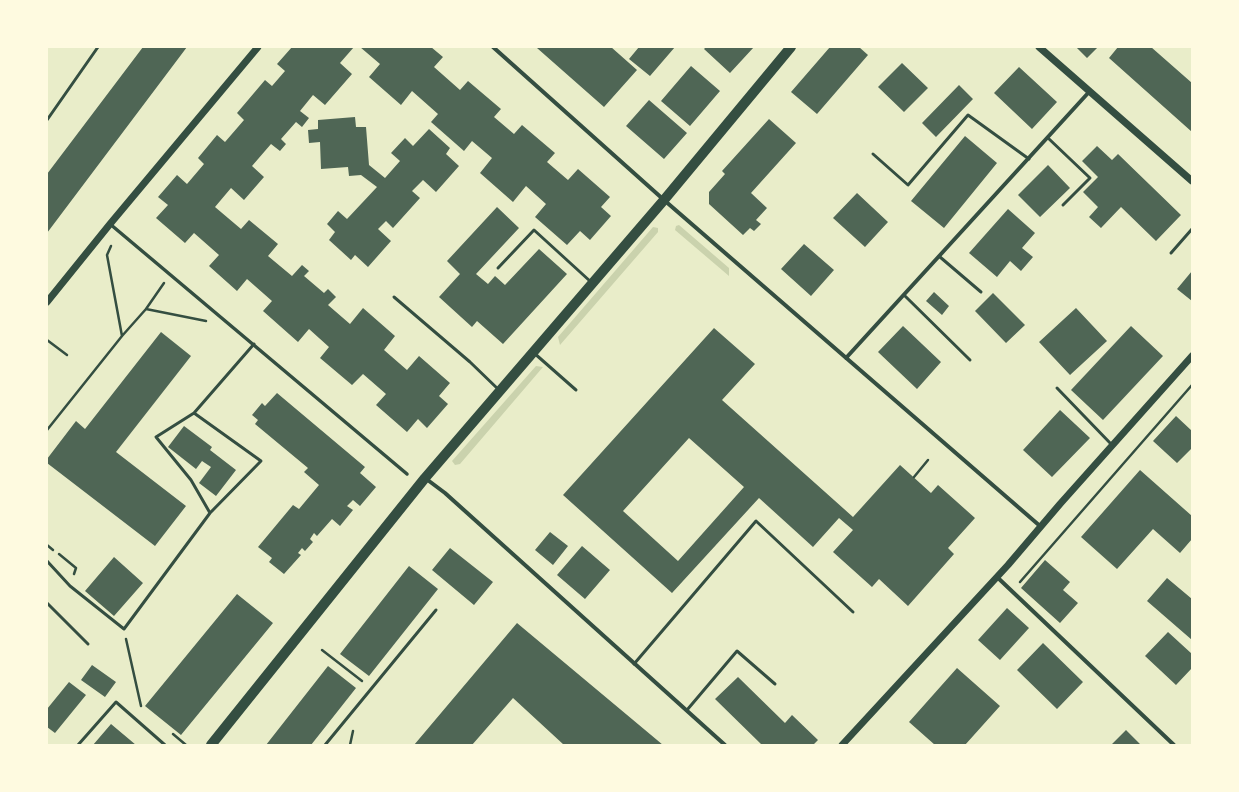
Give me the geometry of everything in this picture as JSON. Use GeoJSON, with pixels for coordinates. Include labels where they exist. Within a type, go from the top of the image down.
{"type":"FeatureCollection","features":[{"type":"Feature","properties":{"kind":"main road"},"geometry":{"type":"LineString","coordinates":[[211,745],[425,478],[664,200],[791,47]]}},
{"type":"Feature","properties":{"kind":"street"},"geometry":{"type":"LineString","coordinates":[[47,302],[258,47]]}},
{"type":"Feature","properties":{"kind":"street"},"geometry":{"type":"LineString","coordinates":[[493,47],[664,200],[1040,526]]}},
{"type":"Feature","properties":{"kind":"street"},"geometry":{"type":"LineString","coordinates":[[498,51],[502,47]]}},
{"type":"Feature","properties":{"kind":"street"},"geometry":{"type":"LineString","coordinates":[[1039,47],[1192,181]]}},
{"type":"Feature","properties":{"kind":"street"},"geometry":{"type":"LineString","coordinates":[[846,358],[940,257],[1089,92]]}},
{"type":"Feature","properties":{"kind":"street"},"geometry":{"type":"LineString","coordinates":[[110,224],[407,474]]}},
{"type":"Feature","properties":{"kind":"street"},"geometry":{"type":"LineString","coordinates":[[842,745],[996,576],[1192,356]]}},
{"type":"Feature","properties":{"kind":"street"},"geometry":{"type":"LineString","coordinates":[[425,478],[445,493],[725,745]]}},
{"type":"Feature","properties":{"kind":"street"},"geometry":{"type":"LineString","coordinates":[[996,576],[1174,745]]}},
{"type":"Feature","properties":{"kind":"lane"},"geometry":{"type":"LineString","coordinates":[[47,120],[98,47]]}},
{"type":"Feature","properties":{"kind":"lane"},"geometry":{"type":"LineString","coordinates":[[873,154],[908,185],[968,115],[1029,159]]}},
{"type":"Feature","properties":{"kind":"lane"},"geometry":{"type":"LineString","coordinates":[[1048,138],[1090,178],[1063,205]]}},
{"type":"Feature","properties":{"kind":"lane"},"geometry":{"type":"LineString","coordinates":[[1171,253],[1192,229]]}},
{"type":"Feature","properties":{"kind":"lane"},"geometry":{"type":"LineString","coordinates":[[498,268],[534,230],[593,283]]}},
{"type":"Feature","properties":{"kind":"lane"},"geometry":{"type":"LineString","coordinates":[[940,257],[981,292]]}},
{"type":"Feature","properties":{"kind":"lane"},"geometry":{"type":"LineString","coordinates":[[904,296],[970,360]]}},
{"type":"Feature","properties":{"kind":"lane"},"geometry":{"type":"LineString","coordinates":[[394,297],[470,362],[500,392]]}},
{"type":"Feature","properties":{"kind":"lane"},"geometry":{"type":"LineString","coordinates":[[210,513],[191,480],[156,437],[194,413],[254,344]]}},
{"type":"Feature","properties":{"kind":"lane"},"geometry":{"type":"LineString","coordinates":[[533,352],[551,366],[576,390]]}},
{"type":"Feature","properties":{"kind":"lane"},"geometry":{"type":"LineString","coordinates":[[1057,388],[1112,445]]}},
{"type":"Feature","properties":{"kind":"lane"},"geometry":{"type":"LineString","coordinates":[[47,561],[70,586],[124,629],[210,513],[261,461],[194,413]]}},
{"type":"Feature","properties":{"kind":"lane"},"geometry":{"type":"LineString","coordinates":[[634,664],[756,521],[853,612]]}},
{"type":"Feature","properties":{"kind":"lane"},"geometry":{"type":"LineString","coordinates":[[47,603],[88,644]]}},
{"type":"Feature","properties":{"kind":"lane"},"geometry":{"type":"LineString","coordinates":[[326,745],[436,610]]}},
{"type":"Feature","properties":{"kind":"lane"},"geometry":{"type":"LineString","coordinates":[[687,710],[738,651],[775,684]]}},
{"type":"Feature","properties":{"kind":"lane"},"geometry":{"type":"LineString","coordinates":[[78,745],[116,702],[165,745]]}},
{"type":"Feature","properties":{"kind":"path"},"geometry":{"type":"LineString","coordinates":[[118,231],[108,255],[122,336]]}},
{"type":"Feature","properties":{"kind":"path"},"geometry":{"type":"LineString","coordinates":[[47,430],[122,336],[146,309],[170,274]]}},
{"type":"Feature","properties":{"kind":"path"},"geometry":{"type":"LineString","coordinates":[[146,309],[232,326]]}},
{"type":"Feature","properties":{"kind":"path"},"geometry":{"type":"LineString","coordinates":[[47,340],[67,355]]}},
{"type":"Feature","properties":{"kind":"path"},"geometry":{"type":"LineString","coordinates":[[1017,585],[1192,385]]}},
{"type":"Feature","properties":{"kind":"path"},"geometry":{"type":"LineString","coordinates":[[914,478],[928,460]]}},
{"type":"Feature","properties":{"kind":"path"},"geometry":{"type":"LineString","coordinates":[[124,629],[140,705],[146,710]]}},
{"type":"Feature","properties":{"kind":"path"},"geometry":{"type":"LineString","coordinates":[[322,650],[372,689]]}},
{"type":"Feature","properties":{"kind":"path"},"geometry":{"type":"LineString","coordinates":[[168,730],[186,745]]}},
{"type":"Feature","properties":{"kind":"green space"},"geometry":{"type":"Polygon","coordinates":[[[679,225],[729,268],[729,276],[675,230],[676,226],[679,225]]]}},
{"type":"Feature","properties":{"kind":"green space"},"geometry":{"type":"Polygon","coordinates":[[[653,227],[658,228],[658,232],[560,345],[558,337],[653,227]]]}},
{"type":"Feature","properties":{"kind":"green space"},"geometry":{"type":"Polygon","coordinates":[[[536,366],[543,367],[460,464],[455,465],[452,461],[536,366]]]}},
{"type":"Feature","properties":{"kind":"building"},"geometry":{"type":"Polygon","coordinates":[[[143,47],[187,47],[47,233],[47,174],[143,47]]]}},
{"type":"Feature","properties":{"kind":"building"},"geometry":{"type":"Polygon","coordinates":[[[292,47],[354,47],[340,63],[352,74],[325,105],[313,95],[300,111],[309,118],[302,127],[296,122],[281,139],[286,144],[280,151],[271,144],[252,166],[264,177],[244,200],[231,188],[215,207],[241,229],[249,220],[278,244],[268,256],[292,276],[302,265],[309,271],[304,276],[324,293],[328,289],[336,297],[328,305],[350,324],[363,308],[395,336],[384,350],[407,370],[419,356],[450,383],[439,396],[448,404],[427,428],[418,419],[407,432],[376,405],[386,394],[363,374],[352,385],[320,358],[329,347],[309,329],[298,342],[263,311],[272,301],[247,279],[237,291],[209,266],[219,255],[194,233],[185,243],[156,218],[168,205],[158,197],[177,175],[187,184],[204,164],[198,158],[217,135],[225,142],[244,120],[237,113],[265,80],[272,86],[285,71],[277,64],[292,47]]]}},
{"type":"Feature","properties":{"kind":"building"},"geometry":{"type":"Polygon","coordinates":[[[360,47],[431,47],[443,57],[434,67],[460,90],[468,81],[501,109],[494,117],[514,134],[522,125],[555,153],[547,162],[568,180],[578,169],[610,197],[601,207],[611,216],[590,240],[580,231],[567,245],[535,217],[546,204],[526,186],[513,202],[480,173],[492,158],[472,141],[464,151],[431,122],[438,114],[412,91],[401,105],[369,77],[380,64],[360,47]]]}},
{"type":"Feature","properties":{"kind":"building"},"geometry":{"type":"Polygon","coordinates":[[[611,47],[637,70],[604,107],[537,48],[611,47]]]}},
{"type":"Feature","properties":{"kind":"building"},"geometry":{"type":"Polygon","coordinates":[[[639,47],[675,47],[650,76],[629,59],[639,47]]]}},
{"type":"Feature","properties":{"kind":"building"},"geometry":{"type":"Polygon","coordinates":[[[706,47],[754,47],[730,73],[704,49],[706,47]]]}},
{"type":"Feature","properties":{"kind":"building"},"geometry":{"type":"Polygon","coordinates":[[[830,47],[859,47],[868,55],[817,114],[791,92],[830,47]]]}},
{"type":"Feature","properties":{"kind":"building"},"geometry":{"type":"Polygon","coordinates":[[[1076,47],[1098,47],[1087,58],[1076,47]]]}},
{"type":"Feature","properties":{"kind":"building"},"geometry":{"type":"Polygon","coordinates":[[[1118,47],[1151,47],[1192,83],[1192,132],[1109,58],[1118,47]]]}},
{"type":"Feature","properties":{"kind":"building"},"geometry":{"type":"Polygon","coordinates":[[[902,63],[928,88],[904,112],[878,87],[902,63]]]}},
{"type":"Feature","properties":{"kind":"building"},"geometry":{"type":"Polygon","coordinates":[[[691,66],[720,91],[690,126],[661,101],[691,66]]]}},
{"type":"Feature","properties":{"kind":"building"},"geometry":{"type":"Polygon","coordinates":[[[1019,67],[1057,102],[1032,129],[994,93],[1019,67]]]}},
{"type":"Feature","properties":{"kind":"building"},"geometry":{"type":"Polygon","coordinates":[[[959,85],[973,99],[936,137],[922,123],[959,85]]]}},
{"type":"Feature","properties":{"kind":"building"},"geometry":{"type":"Polygon","coordinates":[[[649,100],[687,133],[664,159],[626,126],[649,100]]]}},
{"type":"Feature","properties":{"kind":"building"},"geometry":{"type":"Polygon","coordinates":[[[355,117],[356,127],[366,127],[369,165],[385,178],[400,161],[391,153],[405,138],[413,146],[429,129],[450,148],[446,154],[459,166],[436,192],[423,180],[412,191],[420,198],[393,228],[386,221],[378,229],[391,241],[368,267],[355,255],[351,260],[329,240],[335,232],[327,224],[338,211],[347,219],[377,187],[361,175],[349,176],[348,167],[321,169],[320,142],[309,143],[308,130],[318,129],[318,120],[355,117]]]}},
{"type":"Feature","properties":{"kind":"building"},"geometry":{"type":"Polygon","coordinates":[[[769,119],[796,143],[751,193],[767,208],[756,220],[761,224],[754,231],[750,228],[743,235],[709,204],[709,192],[725,174],[722,171],[769,119]]]}},
{"type":"Feature","properties":{"kind":"building"},"geometry":{"type":"Polygon","coordinates":[[[965,136],[997,163],[944,228],[911,201],[965,136]]]}},
{"type":"Feature","properties":{"kind":"building"},"geometry":{"type":"Polygon","coordinates":[[[1097,146],[1112,160],[1118,154],[1181,215],[1156,241],[1121,207],[1101,228],[1089,217],[1098,207],[1083,192],[1098,177],[1082,161],[1097,146]]]}},
{"type":"Feature","properties":{"kind":"building"},"geometry":{"type":"Polygon","coordinates":[[[1048,165],[1070,188],[1040,217],[1018,195],[1048,165]]]}},
{"type":"Feature","properties":{"kind":"building"},"geometry":{"type":"Polygon","coordinates":[[[857,193],[888,222],[865,247],[833,218],[857,193]]]}},
{"type":"Feature","properties":{"kind":"building"},"geometry":{"type":"Polygon","coordinates":[[[497,207],[519,228],[476,274],[488,284],[495,276],[505,285],[539,249],[567,274],[503,344],[477,321],[472,327],[439,297],[460,274],[447,261],[497,207]]]}},
{"type":"Feature","properties":{"kind":"building"},"geometry":{"type":"Polygon","coordinates":[[[1008,209],[1035,233],[1022,248],[1033,257],[1021,271],[1010,261],[997,277],[969,253],[1008,209]]]}},
{"type":"Feature","properties":{"kind":"building"},"geometry":{"type":"Polygon","coordinates":[[[804,244],[834,270],[811,296],[781,269],[804,244]]]}},
{"type":"Feature","properties":{"kind":"building"},"geometry":{"type":"Polygon","coordinates":[[[1192,271],[1192,301],[1177,289],[1192,271]]]}},
{"type":"Feature","properties":{"kind":"building"},"geometry":{"type":"Polygon","coordinates":[[[934,292],[949,306],[942,315],[926,301],[934,292]]]}},
{"type":"Feature","properties":{"kind":"building"},"geometry":{"type":"Polygon","coordinates":[[[993,293],[1025,325],[1006,343],[975,311],[993,293]]]}},
{"type":"Feature","properties":{"kind":"building"},"geometry":{"type":"Polygon","coordinates":[[[1076,308],[1107,341],[1070,375],[1039,342],[1076,308]]]}},
{"type":"Feature","properties":{"kind":"building"},"geometry":{"type":"Polygon","coordinates":[[[903,326],[941,362],[917,389],[878,352],[903,326]]]}},
{"type":"Feature","properties":{"kind":"building"},"geometry":{"type":"Polygon","coordinates":[[[1131,326],[1163,356],[1103,420],[1071,390],[1131,326]]]}},
{"type":"Feature","properties":{"kind":"building"},"geometry":{"type":"Polygon","coordinates":[[[714,328],[755,364],[722,400],[853,517],[900,465],[931,493],[938,485],[975,518],[948,548],[954,554],[908,606],[879,579],[872,587],[833,552],[853,530],[839,518],[813,547],[759,498],[672,593],[563,495],[714,328]],[[689,438],[623,511],[678,561],[744,487],[689,438]]]}},
{"type":"Feature","properties":{"kind":"building"},"geometry":{"type":"Polygon","coordinates":[[[161,332],[191,356],[116,452],[186,506],[155,546],[47,463],[47,459],[76,421],[85,429],[161,332]]]}},
{"type":"Feature","properties":{"kind":"building"},"geometry":{"type":"Polygon","coordinates":[[[277,393],[365,467],[360,473],[376,487],[360,506],[353,500],[347,506],[353,510],[340,526],[332,519],[317,536],[314,533],[310,539],[313,542],[305,551],[302,548],[298,553],[301,555],[284,574],[269,562],[272,558],[258,547],[293,505],[299,509],[319,485],[304,472],[308,468],[255,424],[258,420],[252,415],[262,403],[265,406],[277,393]]]}},
{"type":"Feature","properties":{"kind":"building"},"geometry":{"type":"Polygon","coordinates":[[[1060,410],[1090,438],[1052,477],[1023,450],[1060,410]]]}},
{"type":"Feature","properties":{"kind":"building"},"geometry":{"type":"Polygon","coordinates":[[[1176,416],[1192,431],[1192,448],[1177,463],[1153,441],[1176,416]]]}},
{"type":"Feature","properties":{"kind":"building"},"geometry":{"type":"Polygon","coordinates":[[[184,426],[212,447],[210,450],[236,470],[216,496],[199,483],[211,467],[202,461],[196,469],[168,447],[184,426]]]}},
{"type":"Feature","properties":{"kind":"building"},"geometry":{"type":"Polygon","coordinates":[[[1140,470],[1192,516],[1192,539],[1180,553],[1153,529],[1117,569],[1081,537],[1140,470]]]}},
{"type":"Feature","properties":{"kind":"building"},"geometry":{"type":"Polygon","coordinates":[[[550,532],[568,546],[553,565],[535,550],[550,532]]]}},
{"type":"Feature","properties":{"kind":"building"},"geometry":{"type":"Polygon","coordinates":[[[582,546],[610,570],[585,599],[557,575],[582,546]]]}},
{"type":"Feature","properties":{"kind":"building"},"geometry":{"type":"Polygon","coordinates":[[[450,548],[493,582],[474,605],[432,570],[450,548]]]}},
{"type":"Feature","properties":{"kind":"building"},"geometry":{"type":"Polygon","coordinates":[[[114,557],[143,583],[114,616],[85,591],[114,557]]]}},
{"type":"Feature","properties":{"kind":"building"},"geometry":{"type":"Polygon","coordinates":[[[1045,560],[1070,582],[1063,590],[1078,603],[1060,623],[1021,588],[1045,560]]]}},
{"type":"Feature","properties":{"kind":"building"},"geometry":{"type":"Polygon","coordinates":[[[409,566],[438,589],[369,676],[340,654],[409,566]]]}},
{"type":"Feature","properties":{"kind":"building"},"geometry":{"type":"Polygon","coordinates":[[[1167,578],[1192,599],[1192,640],[1147,601],[1167,578]]]}},
{"type":"Feature","properties":{"kind":"building"},"geometry":{"type":"Polygon","coordinates":[[[237,594],[273,623],[181,735],[145,706],[237,594]]]}},
{"type":"Feature","properties":{"kind":"building"},"geometry":{"type":"Polygon","coordinates":[[[1007,608],[1029,628],[1000,660],[978,640],[1007,608]]]}},
{"type":"Feature","properties":{"kind":"building"},"geometry":{"type":"Polygon","coordinates":[[[517,623],[663,745],[564,745],[513,698],[472,745],[414,745],[517,623]]]}},
{"type":"Feature","properties":{"kind":"building"},"geometry":{"type":"Polygon","coordinates":[[[1168,632],[1192,654],[1192,668],[1176,685],[1145,656],[1168,632]]]}},
{"type":"Feature","properties":{"kind":"building"},"geometry":{"type":"Polygon","coordinates":[[[1043,643],[1083,682],[1057,709],[1017,670],[1043,643]]]}},
{"type":"Feature","properties":{"kind":"building"},"geometry":{"type":"Polygon","coordinates":[[[92,665],[116,682],[105,697],[81,680],[92,665]]]}},
{"type":"Feature","properties":{"kind":"building"},"geometry":{"type":"Polygon","coordinates":[[[328,666],[356,688],[311,745],[266,745],[328,666]]]}},
{"type":"Feature","properties":{"kind":"building"},"geometry":{"type":"Polygon","coordinates":[[[957,668],[1000,706],[965,745],[935,745],[909,722],[957,668]]]}},
{"type":"Feature","properties":{"kind":"building"},"geometry":{"type":"Polygon","coordinates":[[[738,677],[785,723],[792,715],[818,740],[813,745],[762,745],[715,699],[738,677]]]}},
{"type":"Feature","properties":{"kind":"building"},"geometry":{"type":"Polygon","coordinates":[[[69,682],[86,695],[55,733],[47,727],[47,709],[69,682]]]}},
{"type":"Feature","properties":{"kind":"building"},"geometry":{"type":"Polygon","coordinates":[[[111,724],[136,745],[93,745],[111,724]]]}},
{"type":"Feature","properties":{"kind":"building"},"geometry":{"type":"Polygon","coordinates":[[[1126,730],[1141,745],[1111,745],[1126,730]]]}}]}
